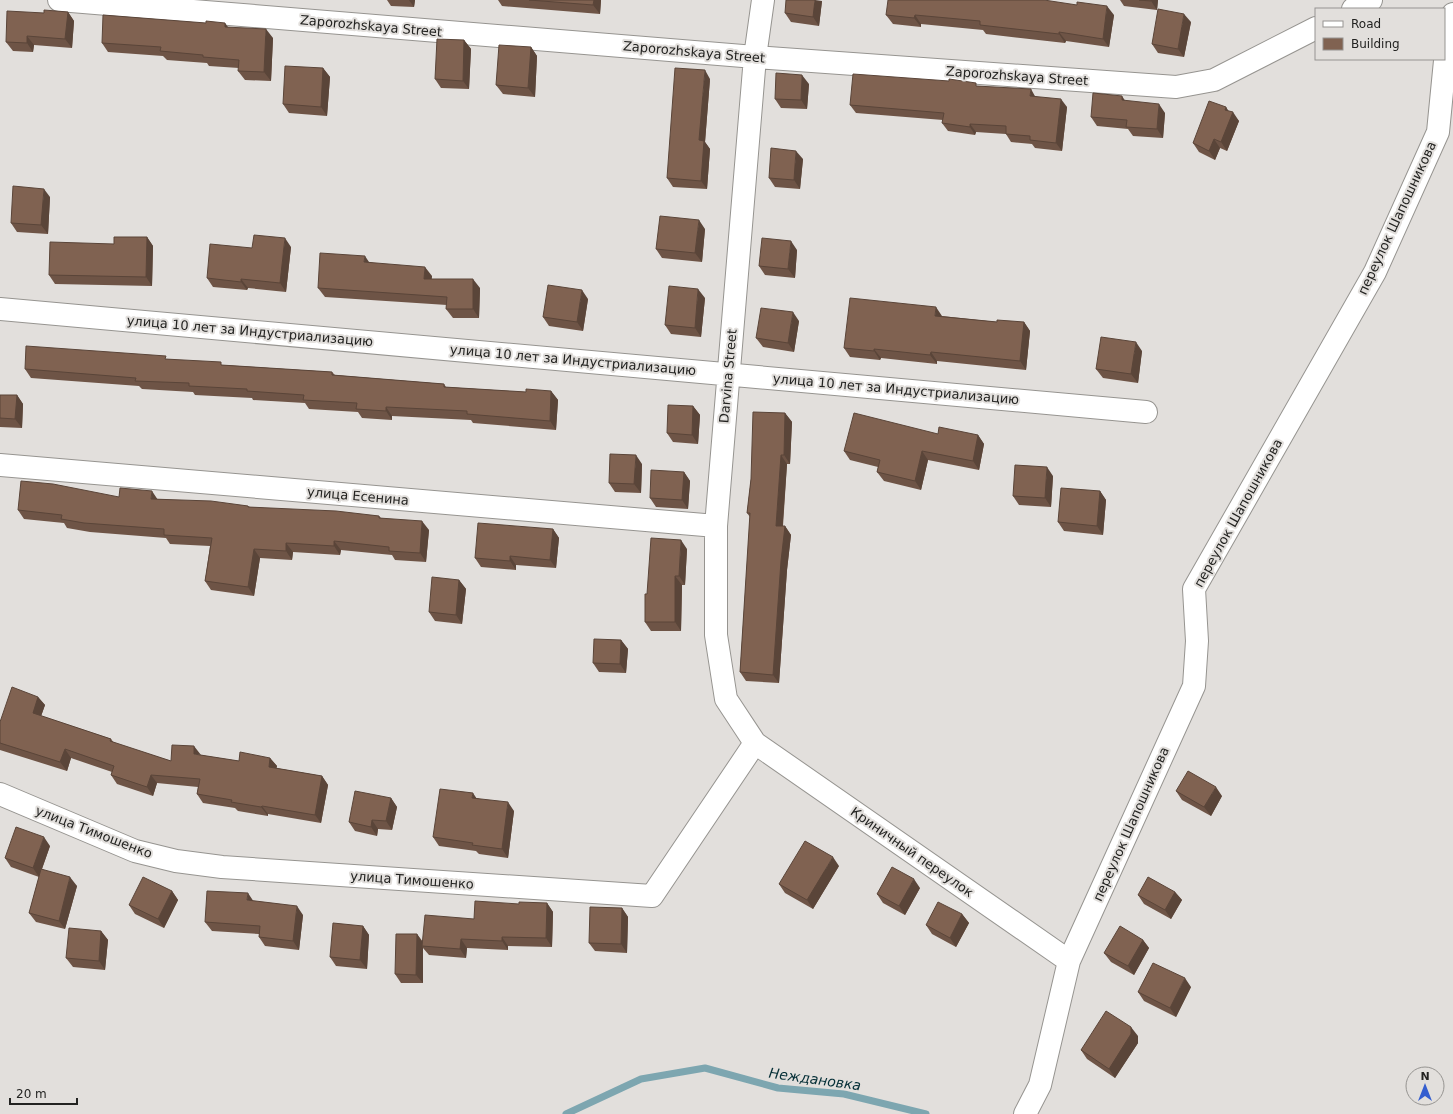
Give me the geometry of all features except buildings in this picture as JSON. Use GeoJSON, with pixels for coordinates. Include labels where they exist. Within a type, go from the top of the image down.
{"type":"FeatureCollection","features":[{"type":"Feature","properties":{"kind":"street","name":"Zaporozhskaya Street"},"geometry":{"type":"LineString","coordinates":[[59,0],[755,57],[1176,87],[1214,80],[1315,29]]}},
{"type":"Feature","properties":{"kind":"street","name":"Darvina Street"},"geometry":{"type":"LineString","coordinates":[[755,743],[726,699],[716,635],[716,526],[755,57],[763,0]]}},
{"type":"Feature","properties":{"kind":"street"},"geometry":{"type":"LineString","coordinates":[[1355,8],[1371,0]]}},
{"type":"Feature","properties":{"kind":"street","name":"переулок Шапошникова"},"geometry":{"type":"LineString","coordinates":[[1025,1114],[1040,1085],[1069,961],[1194,686],[1197,641],[1194,589],[1375,272],[1438,132],[1449,20],[1453,14]]}},
{"type":"Feature","properties":{"kind":"street","name":"улица 10 лет за Индустриализацию"},"geometry":{"type":"LineString","coordinates":[[0,309],[1146,412]]}},
{"type":"Feature","properties":{"kind":"street","name":"улица Есенина"},"geometry":{"type":"LineString","coordinates":[[0,465],[716,526]]}},
{"type":"Feature","properties":{"kind":"street","name":"Криничный переулок"},"geometry":{"type":"LineString","coordinates":[[755,743],[1069,961]]}},
{"type":"Feature","properties":{"kind":"street","name":"улица Тимошенко"},"geometry":{"type":"LineString","coordinates":[[0,794],[135,851],[176,861],[222,867],[652,896],[755,743]]}},
{"type":"Feature","properties":{"kind":"waterway","name":"Неждановка"},"geometry":{"type":"LineString","coordinates":[[566,1114],[641,1079],[705,1068],[778,1088],[844,1094],[926,1114]]}}]}
